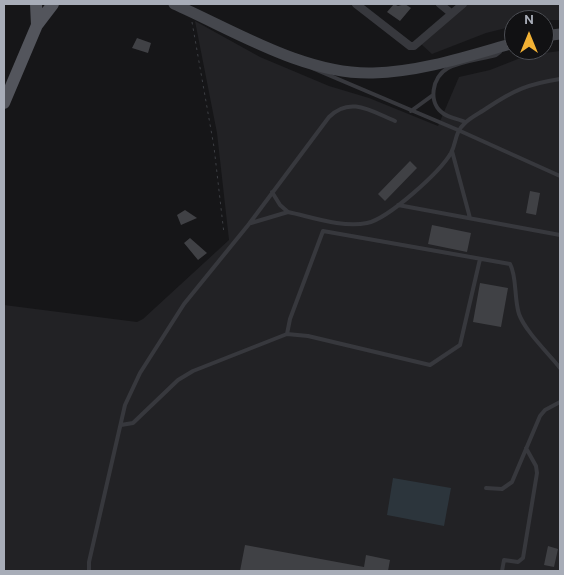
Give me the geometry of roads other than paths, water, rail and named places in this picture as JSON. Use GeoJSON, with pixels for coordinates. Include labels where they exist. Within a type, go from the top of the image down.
{"type":"FeatureCollection","features":[{"type":"Feature","properties":{"kind":"main road"},"geometry":{"type":"LineString","coordinates":[[36,4],[37,25]]}},
{"type":"Feature","properties":{"kind":"main road"},"geometry":{"type":"LineString","coordinates":[[4,103],[37,25],[53,4]]}},
{"type":"Feature","properties":{"kind":"main road"},"geometry":{"type":"LineString","coordinates":[[177,4],[302,61],[341,71],[372,73],[405,70],[449,61],[504,46]]}},
{"type":"Feature","properties":{"kind":"street"},"geometry":{"type":"LineString","coordinates":[[356,4],[410,46],[414,46],[463,4]]}},
{"type":"Feature","properties":{"kind":"street"},"geometry":{"type":"LineString","coordinates":[[440,4],[451,13]]}},
{"type":"Feature","properties":{"kind":"lane"},"geometry":{"type":"LineString","coordinates":[[465,122],[444,114],[433,95],[434,84],[439,74],[449,68],[496,55],[504,50]]}},
{"type":"Feature","properties":{"kind":"lane"},"geometry":{"type":"LineString","coordinates":[[302,61],[317,72],[355,86],[458,130],[560,176]]}},
{"type":"Feature","properties":{"kind":"lane"},"geometry":{"type":"LineString","coordinates":[[470,218],[452,151],[453,139],[458,130],[465,122],[517,88],[560,79]]}},
{"type":"Feature","properties":{"kind":"lane"},"geometry":{"type":"LineString","coordinates":[[411,111],[433,95]]}},
{"type":"Feature","properties":{"kind":"lane"},"geometry":{"type":"LineString","coordinates":[[89,571],[89,562],[125,404],[163,333],[249,224],[329,117],[338,108],[350,105],[395,121]]}},
{"type":"Feature","properties":{"kind":"lane"},"geometry":{"type":"LineString","coordinates":[[249,224],[264,217],[288,212],[352,224],[368,223],[398,205],[442,164],[452,151]]}},
{"type":"Feature","properties":{"kind":"lane"},"geometry":{"type":"LineString","coordinates":[[272,192],[280,205],[288,212]]}},
{"type":"Feature","properties":{"kind":"lane"},"geometry":{"type":"LineString","coordinates":[[398,205],[560,235]]}},
{"type":"Feature","properties":{"kind":"lane"},"geometry":{"type":"LineString","coordinates":[[287,334],[290,319],[323,231],[510,264],[513,270],[514,298],[520,317],[560,368]]}},
{"type":"Feature","properties":{"kind":"lane"},"geometry":{"type":"LineString","coordinates":[[121,425],[133,423],[178,380],[193,371],[287,334],[308,336],[430,364],[460,345],[480,259]]}},
{"type":"Feature","properties":{"kind":"lane"},"geometry":{"type":"LineString","coordinates":[[486,488],[508,487],[540,416],[545,410],[560,402]]}},
{"type":"Feature","properties":{"kind":"lane"},"geometry":{"type":"LineString","coordinates":[[502,571],[504,560],[518,562],[523,558],[537,473],[536,466],[526,448]]}}]}
